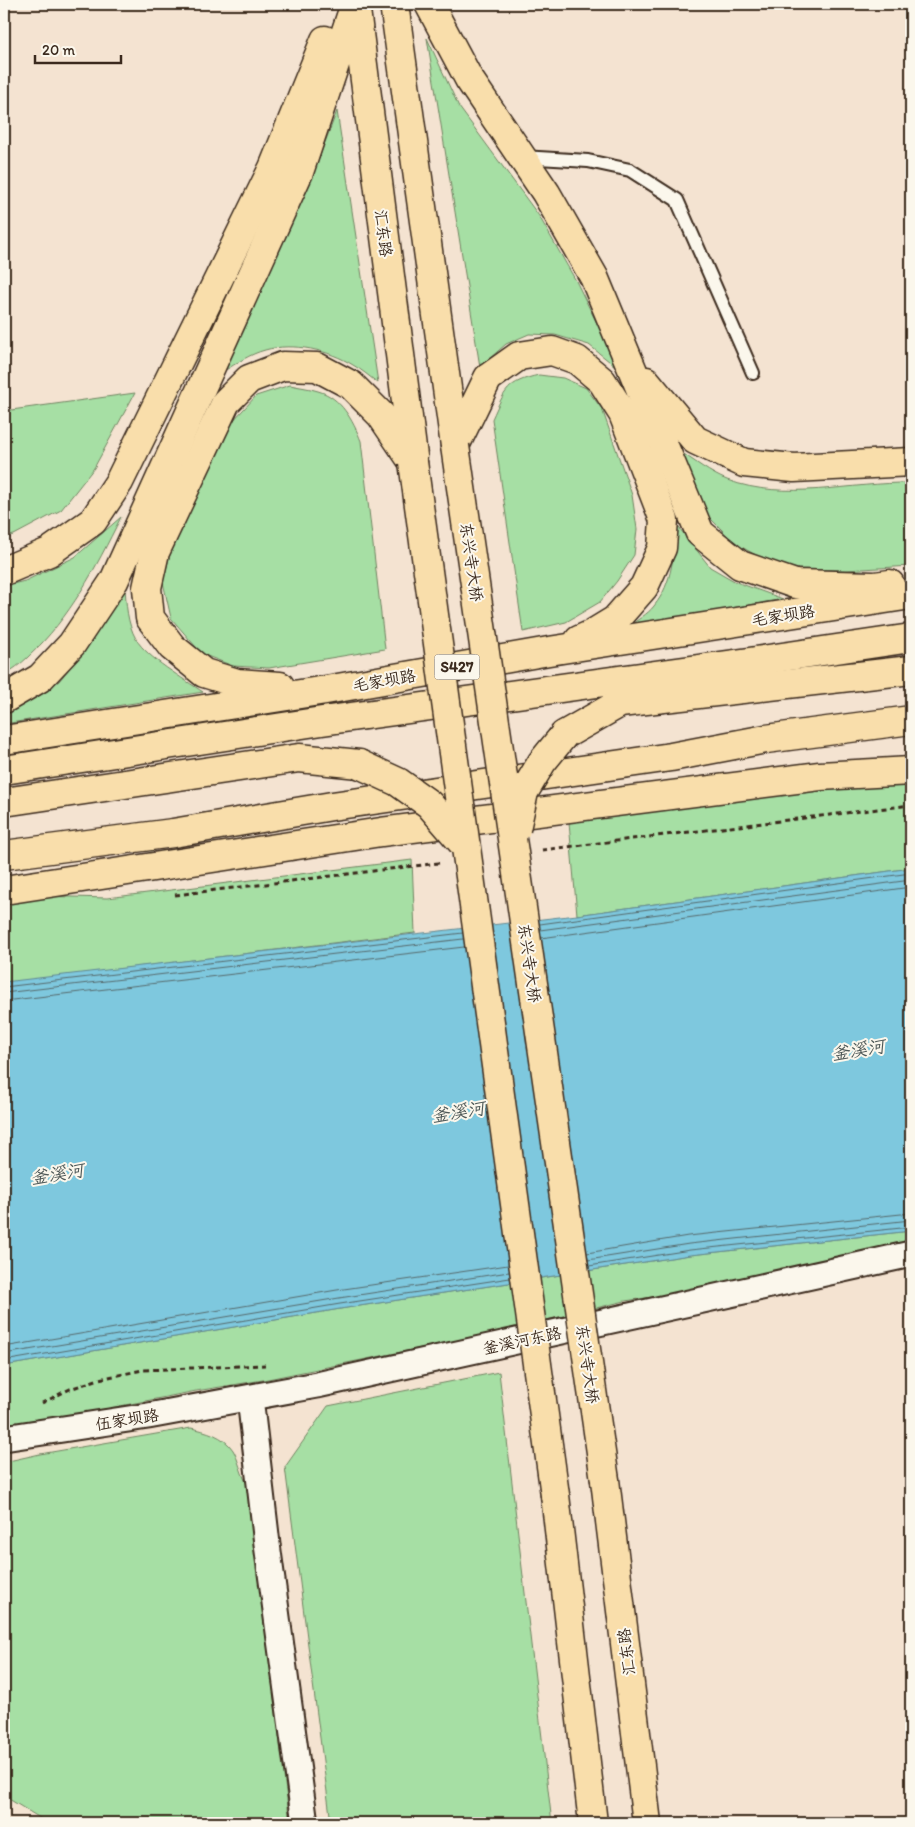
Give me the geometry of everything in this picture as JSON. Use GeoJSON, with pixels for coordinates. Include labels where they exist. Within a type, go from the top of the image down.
{"type":"FeatureCollection","features":[{"type":"Feature","properties":{"kind":"main road"},"geometry":{"type":"LineString","coordinates":[[4,571],[49,552],[93,521],[119,482],[273,168],[339,4]]}},
{"type":"Feature","properties":{"kind":"main road"},"geometry":{"type":"LineString","coordinates":[[4,699],[40,678],[72,644],[114,581],[299,172],[355,4]]}},
{"type":"Feature","properties":{"kind":"main road","name":"汇东路"},"geometry":{"type":"LineString","coordinates":[[355,4],[413,462]]}},
{"type":"Feature","properties":{"kind":"main road"},"geometry":{"type":"LineString","coordinates":[[394,4],[455,446]]}},
{"type":"Feature","properties":{"kind":"main road"},"geometry":{"type":"LineString","coordinates":[[433,8],[469,79],[546,192],[594,277],[700,534],[740,566],[795,584],[875,586],[911,582]]}},
{"type":"Feature","properties":{"kind":"main road"},"geometry":{"type":"LineString","coordinates":[[455,446],[488,378],[519,356],[552,351],[577,360],[602,381],[623,414],[664,520],[662,548],[644,587],[615,620],[592,634],[549,651]]}},
{"type":"Feature","properties":{"kind":"main road"},"geometry":{"type":"LineString","coordinates":[[629,360],[695,440],[744,463],[794,468],[911,462]]}},
{"type":"Feature","properties":{"kind":"main road"},"geometry":{"type":"LineString","coordinates":[[326,690],[237,683],[204,673],[172,647],[150,618],[147,588],[155,552],[226,402],[249,379],[283,366],[316,368],[350,385],[381,415],[413,462],[555,1495],[593,1823]]}},
{"type":"Feature","properties":{"kind":"main road","name":"东兴寺大桥"},"geometry":{"type":"LineString","coordinates":[[455,446],[605,1480]]}},
{"type":"Feature","properties":{"kind":"main road","name":"毛家坝路"},"geometry":{"type":"LineString","coordinates":[[4,740],[326,690],[549,651],[911,595]]}},
{"type":"Feature","properties":{"kind":"main road","name":"S427"},"geometry":{"type":"LineString","coordinates":[[4,770],[322,721],[911,638]]}},
{"type":"Feature","properties":{"kind":"main road"},"geometry":{"type":"LineString","coordinates":[[512,845],[524,792],[542,762],[564,735],[620,703],[911,670]]}},
{"type":"Feature","properties":{"kind":"main road"},"geometry":{"type":"LineString","coordinates":[[4,854],[172,833],[342,805],[670,757],[766,739],[911,720]]}},
{"type":"Feature","properties":{"kind":"main road"},"geometry":{"type":"LineString","coordinates":[[4,802],[299,758],[359,764],[398,782],[429,804],[467,848]]}},
{"type":"Feature","properties":{"kind":"main road"},"geometry":{"type":"LineString","coordinates":[[4,890],[381,832],[820,776],[911,771]]}},
{"type":"Feature","properties":{"kind":"main road","name":"汇东路"},"geometry":{"type":"LineString","coordinates":[[605,1480],[647,1823]]}},
{"type":"Feature","properties":{"kind":"street","name":"釜溪河东路"},"geometry":{"type":"LineString","coordinates":[[250,1398],[317,1385],[911,1254]]}},
{"type":"Feature","properties":{"kind":"street","name":"伍家坝路"},"geometry":{"type":"LineString","coordinates":[[4,1438],[250,1398]]}},
{"type":"Feature","properties":{"kind":"street"},"geometry":{"type":"LineString","coordinates":[[250,1398],[305,1823]]}},
{"type":"Feature","properties":{"kind":"lane"},"geometry":{"type":"LineString","coordinates":[[522,157],[588,161],[630,170],[678,200],[753,373]]}},
{"type":"Feature","properties":{"kind":"path"},"geometry":{"type":"LineString","coordinates":[[34,1407],[70,1389],[99,1379],[142,1370],[269,1364]]}},
{"type":"Feature","properties":{"kind":"green space"},"geometry":{"type":"Polygon","coordinates":[[[427,38],[459,107],[539,216],[576,281],[620,370],[589,345],[555,335],[529,334],[506,344],[480,367],[427,38]]]}},
{"type":"Feature","properties":{"kind":"green space"},"geometry":{"type":"Polygon","coordinates":[[[337,111],[378,383],[360,369],[333,355],[299,347],[276,348],[259,352],[224,371],[306,192],[337,111]]]}},
{"type":"Feature","properties":{"kind":"green space"},"geometry":{"type":"Polygon","coordinates":[[[539,375],[563,378],[586,388],[602,409],[632,495],[637,529],[634,555],[600,602],[566,622],[523,632],[492,419],[504,394],[513,384],[539,375]]]}},
{"type":"Feature","properties":{"kind":"green space"},"geometry":{"type":"Polygon","coordinates":[[[290,385],[326,394],[340,404],[350,418],[361,441],[385,649],[269,668],[233,666],[202,654],[171,618],[163,582],[171,550],[230,424],[256,396],[290,385]]]}},
{"type":"Feature","properties":{"kind":"green space"},"geometry":{"type":"Polygon","coordinates":[[[135,393],[94,468],[61,510],[14,535],[4,537],[4,411],[135,393]]]}},
{"type":"Feature","properties":{"kind":"green space"},"geometry":{"type":"Polygon","coordinates":[[[678,450],[727,480],[772,490],[911,483],[911,566],[846,570],[797,569],[765,560],[736,544],[708,516],[678,450]]]}},
{"type":"Feature","properties":{"kind":"green space"},"geometry":{"type":"Polygon","coordinates":[[[121,517],[81,592],[57,626],[22,662],[4,675],[4,586],[25,581],[75,557],[121,517]]]}},
{"type":"Feature","properties":{"kind":"green space"},"geometry":{"type":"Polygon","coordinates":[[[676,524],[710,567],[736,582],[783,599],[629,626],[652,609],[665,587],[671,567],[676,524]]]}},
{"type":"Feature","properties":{"kind":"green space"},"geometry":{"type":"Polygon","coordinates":[[[125,586],[129,620],[133,633],[141,646],[166,668],[203,692],[4,724],[4,715],[59,681],[87,647],[125,586]]]}},
{"type":"Feature","properties":{"kind":"green space"},"geometry":{"type":"Polygon","coordinates":[[[911,755],[911,868],[577,915],[569,822],[911,755]]]}},
{"type":"Feature","properties":{"kind":"green space"},"geometry":{"type":"Polygon","coordinates":[[[412,860],[415,933],[4,983],[4,895],[107,898],[412,860]]]}},
{"type":"Feature","properties":{"kind":"green space"},"geometry":{"type":"Polygon","coordinates":[[[911,1231],[911,1259],[625,1301],[485,1335],[263,1380],[196,1391],[4,1429],[4,1366],[340,1309],[690,1255],[911,1231]]]}},
{"type":"Feature","properties":{"kind":"green space"},"geometry":{"type":"Polygon","coordinates":[[[499,1372],[552,1823],[331,1823],[285,1467],[328,1406],[499,1372]]]}},
{"type":"Feature","properties":{"kind":"green space"},"geometry":{"type":"Polygon","coordinates":[[[191,1428],[214,1435],[229,1445],[235,1453],[247,1484],[290,1823],[48,1823],[4,1796],[4,1462],[191,1428]]]}},
{"type":"Feature","properties":{"kind":"water","name":"釜溪河"},"geometry":{"type":"Polygon","coordinates":[[[911,868],[911,1231],[690,1255],[340,1309],[4,1366],[4,982],[577,915],[911,868]]]}}]}
